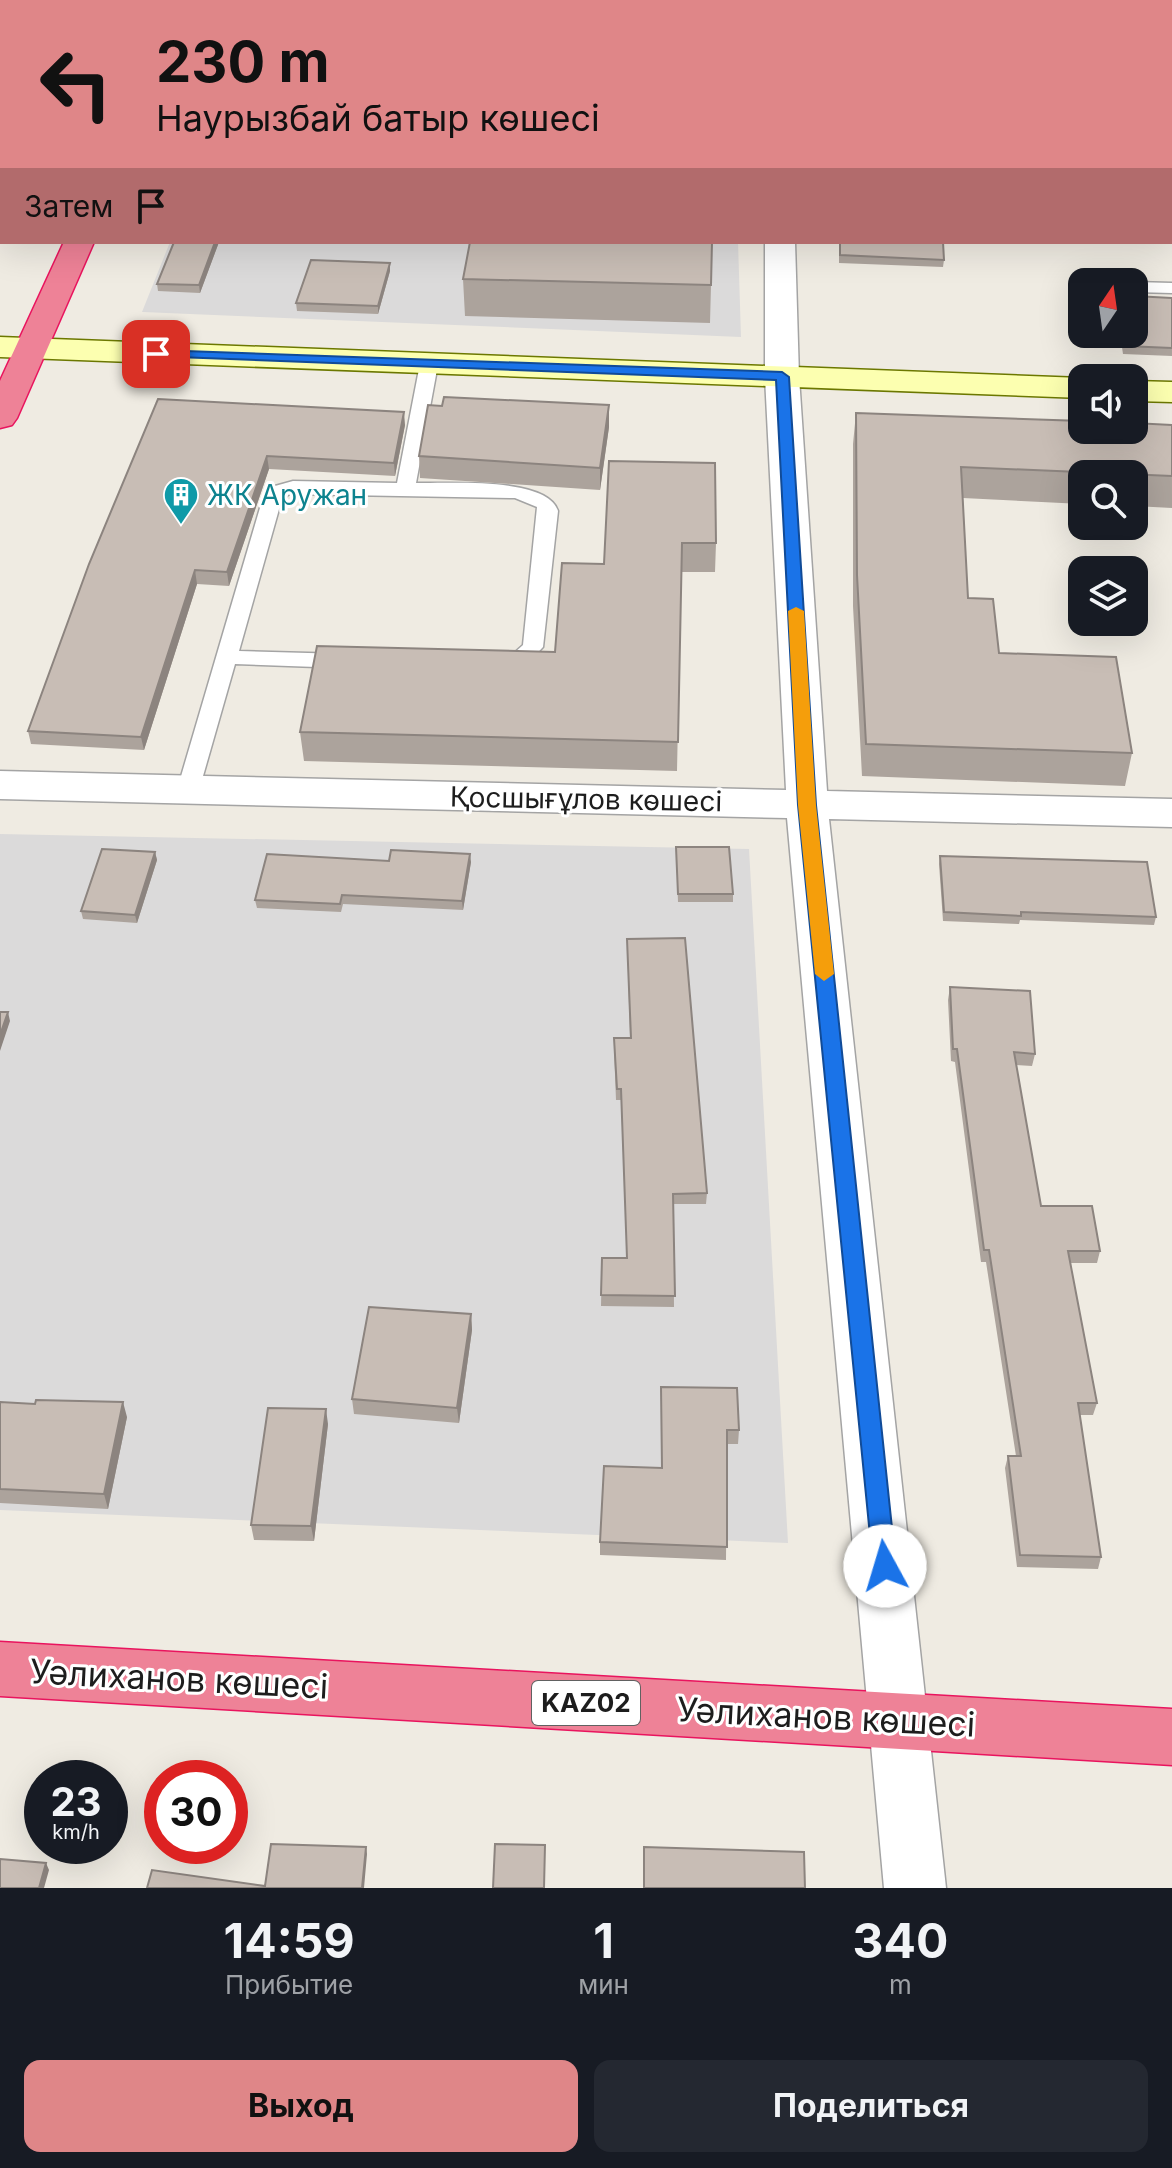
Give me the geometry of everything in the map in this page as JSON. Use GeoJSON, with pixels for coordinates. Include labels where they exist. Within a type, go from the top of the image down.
{"type":"FeatureCollection","features":[{"type":"Feature","properties":{"kind":"highway"},"geometry":{"type":"LineString","coordinates":[[0,418],[78,244]]}},
{"type":"Feature","properties":{"kind":"highway","name":"Уәлиханов көшесі"},"geometry":{"type":"LineString","coordinates":[[0,1669],[1172,1737]]}},
{"type":"Feature","properties":{"kind":"street"},"geometry":{"type":"LineString","coordinates":[[780,244],[782,377],[807,805],[915,1888]]}},
{"type":"Feature","properties":{"kind":"street"},"geometry":{"type":"LineString","coordinates":[[0,347],[1068,387]]}},
{"type":"Feature","properties":{"kind":"street"},"geometry":{"type":"LineString","coordinates":[[1148,391],[1172,392]]}},
{"type":"Feature","properties":{"kind":"street","name":"Қосшығұлов көшесі"},"geometry":{"type":"LineString","coordinates":[[0,785],[1172,813]]}},
{"type":"Feature","properties":{"kind":"lane"},"geometry":{"type":"LineString","coordinates":[[1148,287],[1172,288]]}},
{"type":"Feature","properties":{"kind":"lane"},"geometry":{"type":"LineString","coordinates":[[405,489],[429,364]]}},
{"type":"Feature","properties":{"kind":"lane"},"geometry":{"type":"LineString","coordinates":[[188,790],[276,495],[293,487],[515,492],[528,494],[546,504],[548,511],[533,647],[521,658],[483,665]]}},
{"type":"Feature","properties":{"kind":"lane"},"geometry":{"type":"LineString","coordinates":[[226,657],[362,661]]}},
{"type":"Feature","properties":{"kind":"shaded area"},"geometry":{"type":"Polygon","coordinates":[[[169,244],[738,244],[741,337],[142,312],[169,244]]]}},
{"type":"Feature","properties":{"kind":"shaded area"},"geometry":{"type":"Polygon","coordinates":[[[0,834],[749,849],[788,1543],[0,1510],[0,834]]]}},
{"type":"Feature","properties":{"kind":"building"},"geometry":{"type":"Polygon","coordinates":[[[173,244],[214,244],[199,285],[157,284],[173,244]]]}},
{"type":"Feature","properties":{"kind":"building"},"geometry":{"type":"Polygon","coordinates":[[[470,244],[712,244],[711,285],[463,279],[470,244]]]}},
{"type":"Feature","properties":{"kind":"building"},"geometry":{"type":"Polygon","coordinates":[[[840,244],[943,244],[944,260],[840,255],[840,244]]]}},
{"type":"Feature","properties":{"kind":"building"},"geometry":{"type":"Polygon","coordinates":[[[311,260],[390,263],[378,306],[296,303],[311,260]]]}},
{"type":"Feature","properties":{"kind":"building"},"geometry":{"type":"Polygon","coordinates":[[[1148,297],[1172,298],[1172,348],[1148,347],[1148,297]]]}},
{"type":"Feature","properties":{"kind":"building"},"geometry":{"type":"Polygon","coordinates":[[[444,397],[609,405],[600,468],[419,456],[428,405],[442,406],[444,397]]]}},
{"type":"Feature","properties":{"kind":"building"},"geometry":{"type":"Polygon","coordinates":[[[158,399],[404,412],[394,463],[267,456],[227,572],[195,570],[141,737],[28,731],[89,564],[158,399]]]}},
{"type":"Feature","properties":{"kind":"building"},"geometry":{"type":"Polygon","coordinates":[[[856,413],[1068,421],[1068,444],[1148,444],[1148,424],[1172,425],[1172,476],[1148,475],[1148,460],[1068,460],[1068,472],[961,467],[968,598],[993,599],[999,653],[1116,657],[1132,753],[866,744],[857,575],[856,413]]]}},
{"type":"Feature","properties":{"kind":"building"},"geometry":{"type":"Polygon","coordinates":[[[609,461],[715,463],[716,543],[682,543],[678,742],[300,732],[317,646],[555,652],[562,563],[604,564],[609,461]]]}},
{"type":"Feature","properties":{"kind":"building"},"geometry":{"type":"Polygon","coordinates":[[[676,847],[729,847],[733,894],[678,894],[676,847]]]}},
{"type":"Feature","properties":{"kind":"building"},"geometry":{"type":"Polygon","coordinates":[[[102,849],[155,852],[135,915],[81,911],[102,849]]]}},
{"type":"Feature","properties":{"kind":"building"},"geometry":{"type":"Polygon","coordinates":[[[391,850],[470,854],[462,901],[342,895],[340,904],[255,900],[267,854],[389,861],[391,850]]]}},
{"type":"Feature","properties":{"kind":"building"},"geometry":{"type":"Polygon","coordinates":[[[940,856],[1147,862],[1156,917],[944,912],[940,856]]]}},
{"type":"Feature","properties":{"kind":"building"},"geometry":{"type":"Polygon","coordinates":[[[685,938],[707,1193],[673,1194],[675,1296],[601,1295],[602,1258],[627,1258],[621,1089],[617,1089],[614,1038],[631,1038],[627,939],[685,938]]]}},
{"type":"Feature","properties":{"kind":"building"},"geometry":{"type":"Polygon","coordinates":[[[950,987],[1030,991],[1035,1054],[1014,1052],[1041,1206],[1092,1206],[1100,1251],[1068,1251],[1097,1403],[1078,1403],[1101,1557],[1020,1555],[1008,1456],[1021,1456],[989,1250],[984,1250],[957,1049],[953,1049],[950,987]]]}},
{"type":"Feature","properties":{"kind":"building"},"geometry":{"type":"Polygon","coordinates":[[[0,1012],[8,1012],[0,1035],[0,1012]]]}},
{"type":"Feature","properties":{"kind":"building"},"geometry":{"type":"Polygon","coordinates":[[[369,1307],[471,1314],[457,1408],[352,1399],[369,1307]]]}},
{"type":"Feature","properties":{"kind":"building"},"geometry":{"type":"Polygon","coordinates":[[[661,1387],[737,1388],[739,1430],[727,1430],[727,1547],[600,1542],[604,1466],[662,1468],[661,1387]]]}},
{"type":"Feature","properties":{"kind":"building"},"geometry":{"type":"Polygon","coordinates":[[[36,1400],[123,1402],[104,1494],[0,1489],[0,1402],[35,1404],[36,1400]]]}},
{"type":"Feature","properties":{"kind":"building"},"geometry":{"type":"Polygon","coordinates":[[[268,1408],[326,1409],[311,1526],[251,1525],[268,1408]]]}},
{"type":"Feature","properties":{"kind":"building"},"geometry":{"type":"Polygon","coordinates":[[[271,1844],[366,1847],[362,1888],[147,1888],[152,1870],[265,1886],[271,1844]]]}},
{"type":"Feature","properties":{"kind":"building"},"geometry":{"type":"Polygon","coordinates":[[[495,1844],[545,1845],[544,1888],[493,1888],[495,1844]]]}},
{"type":"Feature","properties":{"kind":"building"},"geometry":{"type":"Polygon","coordinates":[[[644,1847],[804,1852],[805,1888],[644,1888],[644,1847]]]}},
{"type":"Feature","properties":{"kind":"building"},"geometry":{"type":"Polygon","coordinates":[[[0,1859],[46,1864],[39,1888],[0,1888],[0,1859]]]}},
{"type":"Feature","properties":{"kind":"slow traffic"},"geometry":{"type":"LineString","coordinates":[[796,611],[807,805],[824,974]]}},
{"type":"Feature","properties":{"kind":"place","name":"ЖК Аружан"},"geometry":{"type":"Point","coordinates":[181,526]}},
{"type":"Feature","properties":{"kind":"route"},"geometry":{"type":"LineString","coordinates":[[156,354],[782,377],[807,805],[885,1566]]}}]}
